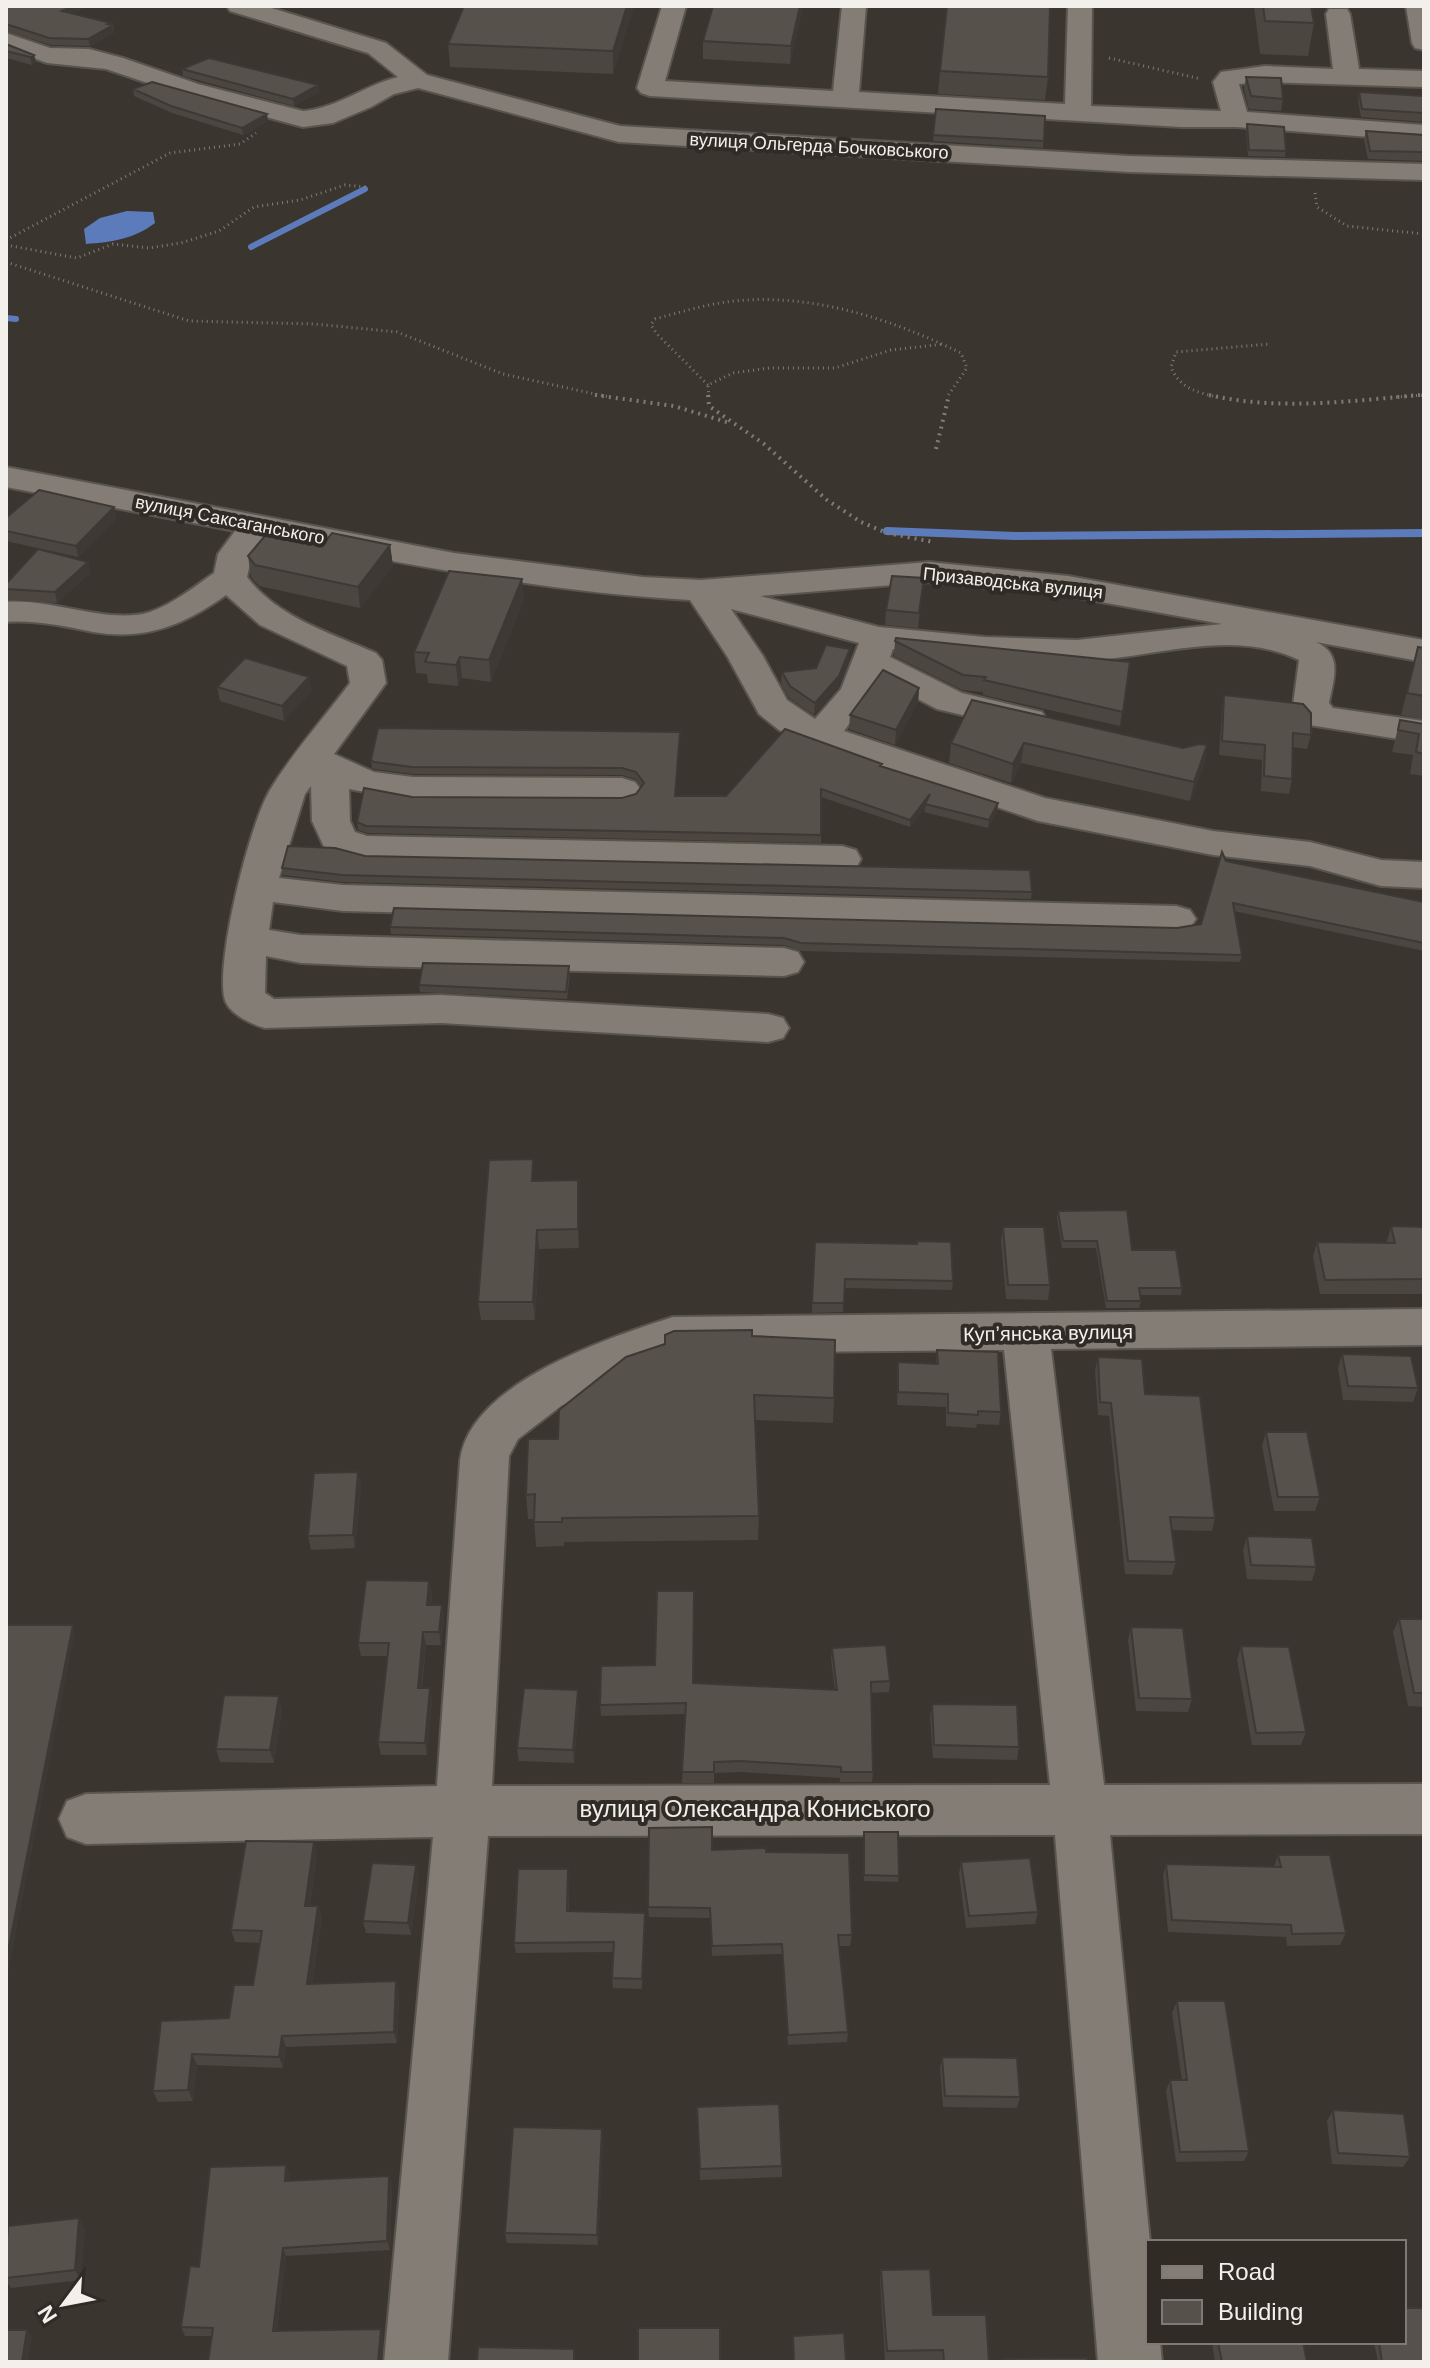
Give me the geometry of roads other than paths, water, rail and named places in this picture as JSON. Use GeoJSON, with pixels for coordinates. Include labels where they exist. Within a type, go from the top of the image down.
{"type":"FeatureCollection","features":[{"type":"Feature","properties":{"kind":"street","name":"вулиця Ольгерда Бочковського"},"geometry":{"type":"LineString","coordinates":[[239,6],[377,48],[418,80],[619,134],[1129,164],[1424,172]]}},
{"type":"Feature","properties":{"kind":"street"},"geometry":{"type":"LineString","coordinates":[[674,6],[650,88],[1181,119],[1236,119],[1424,133]]}},
{"type":"Feature","properties":{"kind":"street"},"geometry":{"type":"LineString","coordinates":[[845,100],[854,6]]}},
{"type":"Feature","properties":{"kind":"street"},"geometry":{"type":"LineString","coordinates":[[1078,113],[1080,6]]}},
{"type":"Feature","properties":{"kind":"street"},"geometry":{"type":"LineString","coordinates":[[1418,6],[1424,43]]}},
{"type":"Feature","properties":{"kind":"street"},"geometry":{"type":"LineString","coordinates":[[1333,126],[1338,14]]}},
{"type":"Feature","properties":{"kind":"street"},"geometry":{"type":"LineString","coordinates":[[6,40],[47,55],[89,57],[114,63],[189,89],[303,119],[324,117],[362,102],[385,88],[418,80]]}},
{"type":"Feature","properties":{"kind":"street"},"geometry":{"type":"LineString","coordinates":[[1236,119],[1226,82],[1230,77],[1247,74],[1333,82],[1424,100]]}},
{"type":"Feature","properties":{"kind":"street"},"geometry":{"type":"LineString","coordinates":[[1333,82],[1424,79]]}},
{"type":"Feature","properties":{"kind":"street","name":"вулиця Саксаганського"},"geometry":{"type":"LineString","coordinates":[[6,477],[454,563]]}},
{"type":"Feature","properties":{"kind":"street"},"geometry":{"type":"LineString","coordinates":[[6,612],[68,615],[116,625],[149,623],[192,604],[230,577],[235,554],[267,528],[305,521],[359,518],[385,523]]}},
{"type":"Feature","properties":{"kind":"street","name":"Призаводська вулиця"},"geometry":{"type":"LineString","coordinates":[[454,563],[643,587],[701,590],[929,572],[1068,586],[1300,637],[1424,651]]}},
{"type":"Feature","properties":{"kind":"street"},"geometry":{"type":"LineString","coordinates":[[230,577],[242,597],[256,609],[364,660],[368,683],[320,762],[287,793],[257,885],[247,939],[244,998],[265,1014],[441,1009],[768,1028]]}},
{"type":"Feature","properties":{"kind":"street"},"geometry":{"type":"LineString","coordinates":[[701,590],[875,650],[950,701],[1064,728]]}},
{"type":"Feature","properties":{"kind":"street"},"geometry":{"type":"LineString","coordinates":[[701,590],[745,656],[772,706],[792,722],[820,735],[1038,809],[1213,843],[1310,854],[1381,873],[1424,875]]}},
{"type":"Feature","properties":{"kind":"street"},"geometry":{"type":"LineString","coordinates":[[875,650],[985,647],[1077,651],[1239,633],[1300,637],[1316,655],[1318,669],[1311,705],[1322,717],[1424,732]]}},
{"type":"Feature","properties":{"kind":"street"},"geometry":{"type":"LineString","coordinates":[[820,735],[856,697],[875,650]]}},
{"type":"Feature","properties":{"kind":"street"},"geometry":{"type":"LineString","coordinates":[[320,762],[366,783],[413,789],[622,790]]}},
{"type":"Feature","properties":{"kind":"street"},"geometry":{"type":"LineString","coordinates":[[320,762],[331,821],[339,840],[366,848],[842,859]]}},
{"type":"Feature","properties":{"kind":"street"},"geometry":{"type":"LineString","coordinates":[[257,885],[287,893],[343,898],[1176,919]]}},
{"type":"Feature","properties":{"kind":"street"},"geometry":{"type":"LineString","coordinates":[[247,939],[301,949],[369,952],[784,962]]}},
{"type":"Feature","properties":{"kind":"street","name":"Купʼянська вулиця"},"geometry":{"type":"LineString","coordinates":[[463,1811],[487,1445],[506,1418],[587,1368],[673,1335],[1026,1334],[1424,1327]]}},
{"type":"Feature","properties":{"kind":"street"},"geometry":{"type":"LineString","coordinates":[[1026,1334],[1080,1811],[1130,2362]]}},
{"type":"Feature","properties":{"kind":"street","name":"вулиця Олександра Кониського"},"geometry":{"type":"LineString","coordinates":[[86,1819],[463,1811],[1034,1807],[1080,1811],[1424,1809]]}},
{"type":"Feature","properties":{"kind":"street"},"geometry":{"type":"LineString","coordinates":[[416,2362],[463,1811]]}},
{"type":"Feature","properties":{"kind":"water"},"geometry":{"type":"Polygon","coordinates":[[[127,211],[153,212],[155,223],[122,239],[86,244],[84,229],[100,218],[127,211]]]}},
{"type":"Feature","properties":{"kind":"waterway"},"geometry":{"type":"LineString","coordinates":[[251,247],[365,189]]}},
{"type":"Feature","properties":{"kind":"waterway"},"geometry":{"type":"LineString","coordinates":[[6,318],[16,319]]}},
{"type":"Feature","properties":{"kind":"waterway"},"geometry":{"type":"LineString","coordinates":[[887,531],[1015,536],[1424,533]]}}]}
